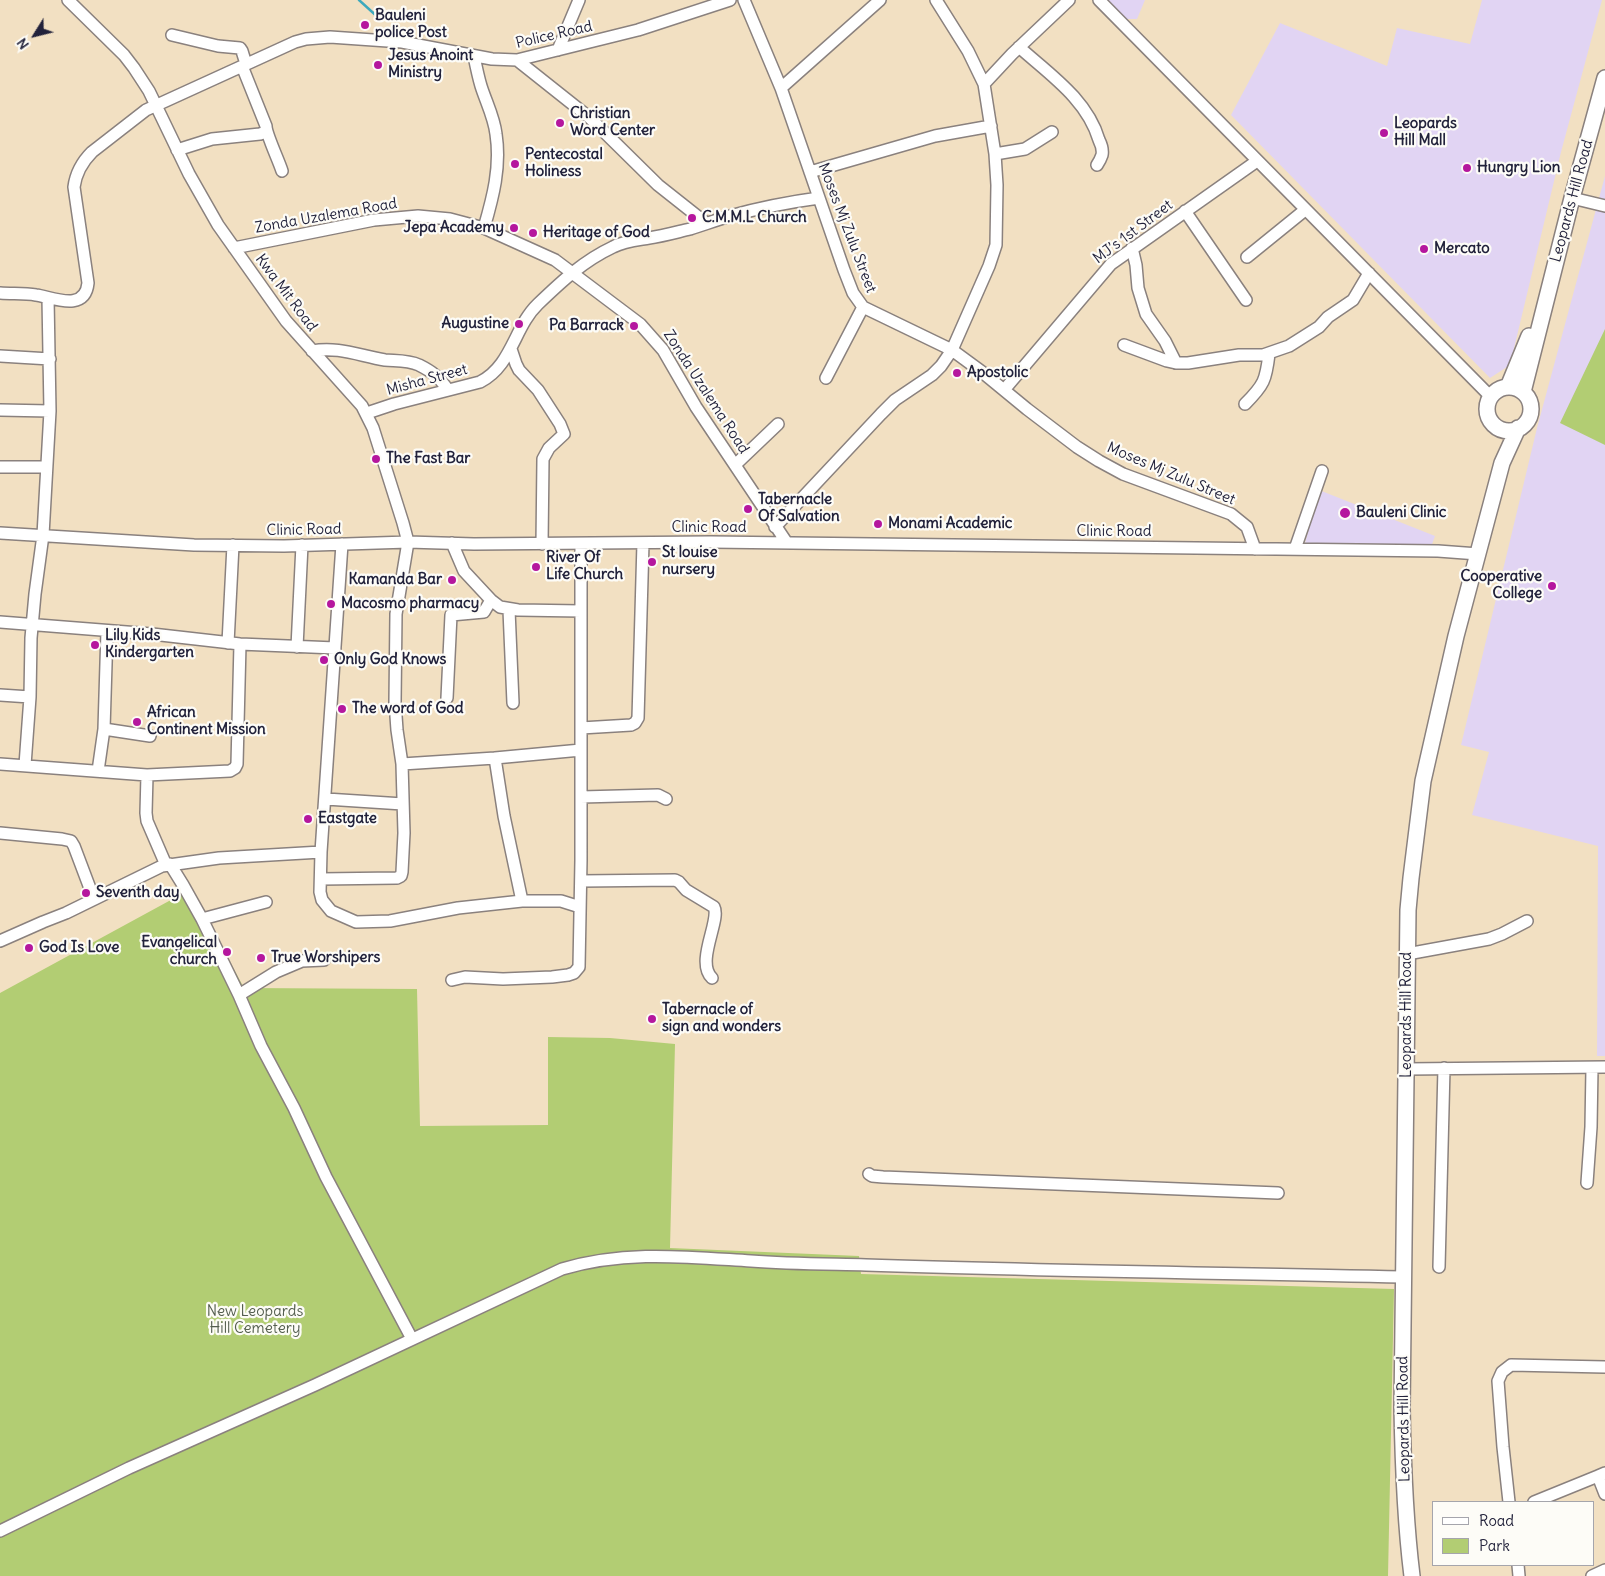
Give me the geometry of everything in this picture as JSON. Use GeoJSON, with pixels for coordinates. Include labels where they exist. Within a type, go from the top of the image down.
{"type":"FeatureCollection","features":[{"type":"Feature","properties":{"kind":"main road","name":"Leopards Hill Road"},"geometry":{"type":"LineString","coordinates":[[1515,390],[1540,308],[1547,296],[1605,78]]}},
{"type":"Feature","properties":{"kind":"main road"},"geometry":{"type":"LineString","coordinates":[[1498,390],[1515,390],[1528,399],[1531,411],[1525,423],[1518,428],[1505,430],[1496,426],[1488,415],[1491,397],[1498,390]]}},
{"type":"Feature","properties":{"kind":"main road","name":"Leopards Hill Road"},"geometry":{"type":"LineString","coordinates":[[1496,426],[1502,463]]}},
{"type":"Feature","properties":{"kind":"main road","name":"Leopards Hill Road"},"geometry":{"type":"LineString","coordinates":[[1412,1576],[1403,1469],[1409,894],[1423,781],[1456,636],[1502,463],[1518,428]]}},
{"type":"Feature","properties":{"kind":"street","name":"Kwa Mit Road"},"geometry":{"type":"LineString","coordinates":[[68,0],[124,56],[142,78],[189,174],[218,225],[273,304],[367,413],[408,542]]}},
{"type":"Feature","properties":{"kind":"street"},"geometry":{"type":"LineString","coordinates":[[558,50],[579,0]]}},
{"type":"Feature","properties":{"kind":"street","name":"Police Road"},"geometry":{"type":"LineString","coordinates":[[48,298],[60,301],[73,300],[84,295],[88,287],[74,187],[80,166],[92,152],[137,116],[156,105],[295,42],[330,37],[415,43],[474,56],[517,60],[638,30],[730,0]]}},
{"type":"Feature","properties":{"kind":"street","name":"Moses Mj Zulu Street"},"geometry":{"type":"LineString","coordinates":[[744,0],[781,88],[853,293],[863,307],[952,350],[1056,431],[1099,461],[1123,474],[1231,514],[1247,527],[1255,549]]}},
{"type":"Feature","properties":{"kind":"street"},"geometry":{"type":"LineString","coordinates":[[781,88],[880,0]]}},
{"type":"Feature","properties":{"kind":"street"},"geometry":{"type":"LineString","coordinates":[[776,527],[895,400],[932,375],[941,366],[952,350],[989,266],[996,245],[997,185],[995,154],[984,84],[968,51],[936,0]]}},
{"type":"Feature","properties":{"kind":"street"},"geometry":{"type":"LineString","coordinates":[[984,84],[1069,0]]}},
{"type":"Feature","properties":{"kind":"street"},"geometry":{"type":"LineString","coordinates":[[1099,0],[1491,397]]}},
{"type":"Feature","properties":{"kind":"street"},"geometry":{"type":"LineString","coordinates":[[172,35],[218,46],[240,48],[244,65],[266,126],[266,132],[273,144],[282,171]]}},
{"type":"Feature","properties":{"kind":"street"},"geometry":{"type":"LineString","coordinates":[[1019,48],[1075,96],[1097,131],[1102,149],[1097,165]]}},
{"type":"Feature","properties":{"kind":"street"},"geometry":{"type":"LineString","coordinates":[[474,56],[480,84],[493,120],[498,155],[496,185],[484,228]]}},
{"type":"Feature","properties":{"kind":"street"},"geometry":{"type":"LineString","coordinates":[[517,60],[590,118],[658,185],[706,223]]}},
{"type":"Feature","properties":{"kind":"street"},"geometry":{"type":"LineString","coordinates":[[810,172],[935,136],[991,126]]}},
{"type":"Feature","properties":{"kind":"street"},"geometry":{"type":"LineString","coordinates":[[178,150],[212,139],[266,132]]}},
{"type":"Feature","properties":{"kind":"street"},"geometry":{"type":"LineString","coordinates":[[995,154],[1025,149],[1052,132]]}},
{"type":"Feature","properties":{"kind":"street","name":"MJ’s 1st Street"},"geometry":{"type":"LineString","coordinates":[[1004,390],[1110,264],[1257,161]]}},
{"type":"Feature","properties":{"kind":"street","name":"Misha Street"},"geometry":{"type":"LineString","coordinates":[[367,413],[394,404],[480,382],[488,378],[495,372],[511,349],[534,308],[572,272],[594,257],[622,242],[651,238],[767,206],[819,198]]}},
{"type":"Feature","properties":{"kind":"street"},"geometry":{"type":"LineString","coordinates":[[1572,198],[1605,206]]}},
{"type":"Feature","properties":{"kind":"street"},"geometry":{"type":"LineString","coordinates":[[1247,257],[1305,210]]}},
{"type":"Feature","properties":{"kind":"street"},"geometry":{"type":"LineString","coordinates":[[1185,211],[1246,300]]}},
{"type":"Feature","properties":{"kind":"street","name":"Zonda Uzalema Road"},"geometry":{"type":"LineString","coordinates":[[234,248],[390,218],[418,216],[450,219],[484,228],[555,260],[640,324],[650,334],[663,350],[696,407],[787,543]]}},
{"type":"Feature","properties":{"kind":"street"},"geometry":{"type":"LineString","coordinates":[[1132,248],[1138,288],[1146,314],[1165,341],[1176,363]]}},
{"type":"Feature","properties":{"kind":"street"},"geometry":{"type":"LineString","coordinates":[[1124,345],[1176,363],[1188,363],[1239,355],[1269,354],[1289,346],[1353,300],[1369,273]]}},
{"type":"Feature","properties":{"kind":"street"},"geometry":{"type":"LineString","coordinates":[[0,293],[34,294],[48,298],[50,411],[43,536],[32,626],[25,766]]}},
{"type":"Feature","properties":{"kind":"street"},"geometry":{"type":"LineString","coordinates":[[826,378],[863,307]]}},
{"type":"Feature","properties":{"kind":"street"},"geometry":{"type":"LineString","coordinates":[[312,351],[326,348],[384,360],[402,360],[417,364],[438,376],[448,390]]}},
{"type":"Feature","properties":{"kind":"street"},"geometry":{"type":"LineString","coordinates":[[511,349],[519,370],[538,390],[560,424],[564,434],[549,448],[543,458],[542,544]]}},
{"type":"Feature","properties":{"kind":"street"},"geometry":{"type":"LineString","coordinates":[[1245,404],[1263,383],[1267,374],[1269,354]]}},
{"type":"Feature","properties":{"kind":"street"},"geometry":{"type":"LineString","coordinates":[[0,356],[50,359]]}},
{"type":"Feature","properties":{"kind":"street"},"geometry":{"type":"LineString","coordinates":[[0,410],[50,411]]}},
{"type":"Feature","properties":{"kind":"street"},"geometry":{"type":"LineString","coordinates":[[735,465],[778,424]]}},
{"type":"Feature","properties":{"kind":"street"},"geometry":{"type":"LineString","coordinates":[[0,467],[46,467]]}},
{"type":"Feature","properties":{"kind":"street"},"geometry":{"type":"LineString","coordinates":[[1295,549],[1322,471]]}},
{"type":"Feature","properties":{"kind":"street","name":"Clinic Road"},"geometry":{"type":"LineString","coordinates":[[0,534],[175,544],[233,545],[408,542],[542,544],[787,543],[1438,551],[1478,554]]}},
{"type":"Feature","properties":{"kind":"street"},"geometry":{"type":"LineString","coordinates":[[321,879],[398,878],[401,876],[404,854],[402,764],[395,702],[396,614],[408,542]]}},
{"type":"Feature","properties":{"kind":"street"},"geometry":{"type":"LineString","coordinates":[[452,543],[464,572],[500,607],[509,610],[581,611]]}},
{"type":"Feature","properties":{"kind":"street"},"geometry":{"type":"LineString","coordinates":[[581,728],[631,725],[638,718],[643,543]]}},
{"type":"Feature","properties":{"kind":"street"},"geometry":{"type":"LineString","coordinates":[[342,544],[321,852],[320,892],[322,900],[331,911],[356,922],[390,921],[458,908],[522,901],[561,901],[580,907]]}},
{"type":"Feature","properties":{"kind":"street"},"geometry":{"type":"LineString","coordinates":[[452,980],[465,977],[503,979],[552,977],[574,973],[579,967],[581,881],[581,544]]}},
{"type":"Feature","properties":{"kind":"street"},"geometry":{"type":"LineString","coordinates":[[228,643],[233,545]]}},
{"type":"Feature","properties":{"kind":"street"},"geometry":{"type":"LineString","coordinates":[[297,647],[302,545]]}},
{"type":"Feature","properties":{"kind":"street"},"geometry":{"type":"LineString","coordinates":[[447,698],[451,615],[484,612],[491,600]]}},
{"type":"Feature","properties":{"kind":"street"},"geometry":{"type":"LineString","coordinates":[[509,610],[513,703]]}},
{"type":"Feature","properties":{"kind":"street"},"geometry":{"type":"LineString","coordinates":[[0,622],[152,634],[240,644],[335,648]]}},
{"type":"Feature","properties":{"kind":"street"},"geometry":{"type":"LineString","coordinates":[[98,771],[104,729],[107,631]]}},
{"type":"Feature","properties":{"kind":"street"},"geometry":{"type":"LineString","coordinates":[[0,764],[147,775],[226,772],[235,768],[238,764],[240,644]]}},
{"type":"Feature","properties":{"kind":"street"},"geometry":{"type":"LineString","coordinates":[[0,695],[30,696]]}},
{"type":"Feature","properties":{"kind":"street"},"geometry":{"type":"LineString","coordinates":[[104,729],[150,736]]}},
{"type":"Feature","properties":{"kind":"street"},"geometry":{"type":"LineString","coordinates":[[402,764],[581,750]]}},
{"type":"Feature","properties":{"kind":"street"},"geometry":{"type":"LineString","coordinates":[[495,758],[504,816],[522,901]]}},
{"type":"Feature","properties":{"kind":"street"},"geometry":{"type":"LineString","coordinates":[[147,775],[147,821],[168,865],[183,885],[202,920],[239,995],[261,1046],[294,1108],[326,1177],[412,1339]]}},
{"type":"Feature","properties":{"kind":"street"},"geometry":{"type":"LineString","coordinates":[[581,797],[658,795],[666,799]]}},
{"type":"Feature","properties":{"kind":"street"},"geometry":{"type":"LineString","coordinates":[[326,799],[403,804]]}},
{"type":"Feature","properties":{"kind":"street"},"geometry":{"type":"LineString","coordinates":[[0,833],[62,838],[71,841],[94,899]]}},
{"type":"Feature","properties":{"kind":"street"},"geometry":{"type":"LineString","coordinates":[[0,941],[66,914],[154,870],[168,865],[256,855],[321,852]]}},
{"type":"Feature","properties":{"kind":"street"},"geometry":{"type":"LineString","coordinates":[[581,881],[675,880],[714,907],[716,912],[710,936],[706,968],[712,978]]}},
{"type":"Feature","properties":{"kind":"street"},"geometry":{"type":"LineString","coordinates":[[202,920],[266,902]]}},
{"type":"Feature","properties":{"kind":"street"},"geometry":{"type":"LineString","coordinates":[[1407,954],[1489,939],[1527,921]]}},
{"type":"Feature","properties":{"kind":"street"},"geometry":{"type":"LineString","coordinates":[[239,995],[284,968],[302,962],[324,960]]}},
{"type":"Feature","properties":{"kind":"street"},"geometry":{"type":"LineString","coordinates":[[1407,1069],[1605,1067]]}},
{"type":"Feature","properties":{"kind":"street"},"geometry":{"type":"LineString","coordinates":[[1439,1267],[1444,1068]]}},
{"type":"Feature","properties":{"kind":"street"},"geometry":{"type":"LineString","coordinates":[[1588,1183],[1592,1068]]}},
{"type":"Feature","properties":{"kind":"street"},"geometry":{"type":"LineString","coordinates":[[869,1174],[883,1177],[1278,1193]]}},
{"type":"Feature","properties":{"kind":"street"},"geometry":{"type":"LineString","coordinates":[[0,1531],[129,1468],[562,1269],[587,1262],[622,1257],[669,1256],[754,1262],[1404,1277]]}},
{"type":"Feature","properties":{"kind":"street"},"geometry":{"type":"LineString","coordinates":[[1509,1501],[1502,1447],[1498,1381],[1502,1372],[1511,1366],[1605,1366]]}},
{"type":"Feature","properties":{"kind":"street"},"geometry":{"type":"LineString","coordinates":[[1536,1501],[1601,1475],[1605,1494]]}},
{"type":"Feature","properties":{"kind":"street"},"geometry":{"type":"LineString","coordinates":[[1592,1576],[1605,1570]]}},
{"type":"Feature","properties":{"kind":"shaded area"},"geometry":{"type":"Polygon","coordinates":[[[1107,0],[1145,0],[1137,19],[1126,19],[1107,0]]]}},
{"type":"Feature","properties":{"kind":"shaded area"},"geometry":{"type":"Polygon","coordinates":[[[1482,0],[1602,0],[1561,152],[1510,365],[1490,378],[1231,115],[1280,23],[1387,66],[1397,28],[1470,44],[1482,0]]]}},
{"type":"Feature","properties":{"kind":"shaded area","name":"Cooperative College"},"geometry":{"type":"Polygon","coordinates":[[[1605,176],[1605,1056],[1597,1056],[1598,846],[1472,815],[1489,752],[1461,745],[1537,428],[1605,176]]]}},
{"type":"Feature","properties":{"kind":"shaded area","name":"Bauleni Clinic"},"geometry":{"type":"Polygon","coordinates":[[[1319,490],[1435,536],[1431,547],[1304,547],[1319,490]]]}},
{"type":"Feature","properties":{"kind":"green space"},"geometry":{"type":"Polygon","coordinates":[[[1605,329],[1605,445],[1560,423],[1605,329]]]}},
{"type":"Feature","properties":{"kind":"green space","name":"New Leopards Hill Cemetery"},"geometry":{"type":"Polygon","coordinates":[[[191,889],[244,988],[417,989],[420,1126],[548,1125],[548,1037],[610,1038],[675,1044],[670,1248],[859,1256],[861,1274],[1394,1289],[1388,1576],[0,1576],[0,993],[191,889]]]}},
{"type":"Feature","properties":{"kind":"waterway"},"geometry":{"type":"LineString","coordinates":[[359,0],[381,20]]}},
{"type":"Feature","properties":{"kind":"place","name":"Bauleni police Post"},"geometry":{"type":"Point","coordinates":[365,25]}},
{"type":"Feature","properties":{"kind":"place","name":"Jesus Anoint Ministry"},"geometry":{"type":"Point","coordinates":[378,65]}},
{"type":"Feature","properties":{"kind":"place","name":"Christian Word Center"},"geometry":{"type":"Point","coordinates":[560,123]}},
{"type":"Feature","properties":{"kind":"place","name":"Leopards Hill Mall"},"geometry":{"type":"Point","coordinates":[1384,133]}},
{"type":"Feature","properties":{"kind":"place","name":"Pentecostal Holiness"},"geometry":{"type":"Point","coordinates":[515,164]}},
{"type":"Feature","properties":{"kind":"place","name":"Hungry Lion"},"geometry":{"type":"Point","coordinates":[1467,168]}},
{"type":"Feature","properties":{"kind":"place","name":"C.M.M.L Church"},"geometry":{"type":"Point","coordinates":[692,218]}},
{"type":"Feature","properties":{"kind":"place","name":"Jepa Academy"},"geometry":{"type":"Point","coordinates":[514,228]}},
{"type":"Feature","properties":{"kind":"place","name":"Heritage of God"},"geometry":{"type":"Point","coordinates":[533,233]}},
{"type":"Feature","properties":{"kind":"place","name":"Mercato"},"geometry":{"type":"Point","coordinates":[1424,249]}},
{"type":"Feature","properties":{"kind":"place","name":"Augustine"},"geometry":{"type":"Point","coordinates":[519,324]}},
{"type":"Feature","properties":{"kind":"place","name":"Pa Barrack"},"geometry":{"type":"Point","coordinates":[634,326]}},
{"type":"Feature","properties":{"kind":"place","name":"Apostolic"},"geometry":{"type":"Point","coordinates":[957,373]}},
{"type":"Feature","properties":{"kind":"place","name":"The Fast Bar"},"geometry":{"type":"Point","coordinates":[376,459]}},
{"type":"Feature","properties":{"kind":"place","name":"Tabernacle Of Salvation"},"geometry":{"type":"Point","coordinates":[748,509]}},
{"type":"Feature","properties":{"kind":"place","name":"Bauleni Clinic"},"geometry":{"type":"Point","coordinates":[1345,513]}},
{"type":"Feature","properties":{"kind":"place","name":"Monami Academic"},"geometry":{"type":"Point","coordinates":[878,524]}},
{"type":"Feature","properties":{"kind":"place","name":"St louise nursery"},"geometry":{"type":"Point","coordinates":[652,562]}},
{"type":"Feature","properties":{"kind":"place","name":"River Of Life Church"},"geometry":{"type":"Point","coordinates":[536,567]}},
{"type":"Feature","properties":{"kind":"place","name":"Kamanda Bar"},"geometry":{"type":"Point","coordinates":[452,580]}},
{"type":"Feature","properties":{"kind":"place","name":"Cooperative College"},"geometry":{"type":"Point","coordinates":[1552,586]}},
{"type":"Feature","properties":{"kind":"place","name":"Macosmo pharmacy"},"geometry":{"type":"Point","coordinates":[331,604]}},
{"type":"Feature","properties":{"kind":"place","name":"Lily Kids Kindergarten"},"geometry":{"type":"Point","coordinates":[95,645]}},
{"type":"Feature","properties":{"kind":"place","name":"Only God Knows"},"geometry":{"type":"Point","coordinates":[324,660]}},
{"type":"Feature","properties":{"kind":"place","name":"The word of God"},"geometry":{"type":"Point","coordinates":[342,709]}},
{"type":"Feature","properties":{"kind":"place","name":"African Continent Mission"},"geometry":{"type":"Point","coordinates":[137,722]}},
{"type":"Feature","properties":{"kind":"place","name":"Eastgate"},"geometry":{"type":"Point","coordinates":[308,819]}},
{"type":"Feature","properties":{"kind":"place","name":"Seventh day"},"geometry":{"type":"Point","coordinates":[86,893]}},
{"type":"Feature","properties":{"kind":"place","name":"God Is Love"},"geometry":{"type":"Point","coordinates":[29,948]}},
{"type":"Feature","properties":{"kind":"place","name":"Evangelical church"},"geometry":{"type":"Point","coordinates":[227,952]}},
{"type":"Feature","properties":{"kind":"place","name":"True Worshipers"},"geometry":{"type":"Point","coordinates":[261,958]}},
{"type":"Feature","properties":{"kind":"place","name":"Tabernacle of sign and wonders"},"geometry":{"type":"Point","coordinates":[652,1019]}}]}
